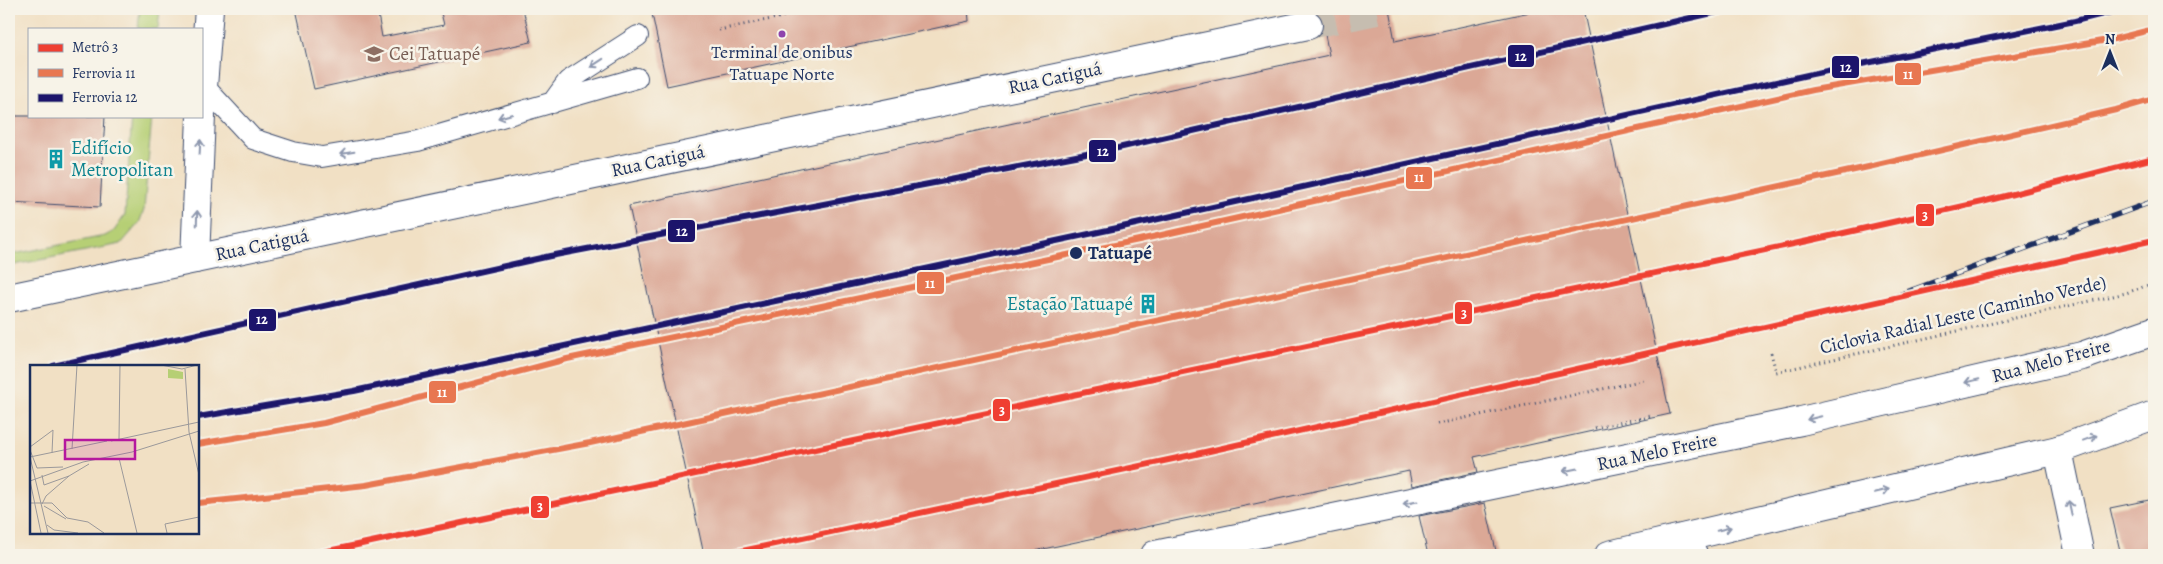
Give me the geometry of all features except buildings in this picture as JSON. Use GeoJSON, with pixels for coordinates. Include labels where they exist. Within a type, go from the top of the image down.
{"type":"FeatureCollection","features":[{"type":"Feature","properties":{"kind":"main road"},"geometry":{"type":"LineString","coordinates":[[202,85],[209,9]]}},
{"type":"Feature","properties":{"kind":"main road","name":"Rua Catiguá"},"geometry":{"type":"LineString","coordinates":[[9,298],[1308,25]]}},
{"type":"Feature","properties":{"kind":"main road"},"geometry":{"type":"LineString","coordinates":[[195,259],[201,118]]}},
{"type":"Feature","properties":{"kind":"main road","name":"Rua Melo Freire"},"geometry":{"type":"LineString","coordinates":[[1155,555],[1792,423],[2082,356],[2154,331]]}},
{"type":"Feature","properties":{"kind":"main road"},"geometry":{"type":"LineString","coordinates":[[1609,555],[1685,548],[2058,450],[2154,415]]}},
{"type":"Feature","properties":{"kind":"main road"},"geometry":{"type":"LineString","coordinates":[[2058,450],[2080,555]]}},
{"type":"Feature","properties":{"kind":"lane"},"geometry":{"type":"LineString","coordinates":[[552,103],[568,81],[638,36]]}},
{"type":"Feature","properties":{"kind":"lane"},"geometry":{"type":"LineString","coordinates":[[202,85],[253,139],[294,152],[322,156],[418,141],[637,78]]}},
{"type":"Feature","properties":{"kind":"path"},"geometry":{"type":"LineString","coordinates":[[718,30],[819,9]]}},
{"type":"Feature","properties":{"kind":"path","name":"Ciclovia Radial Leste (Caminho Verde)"},"geometry":{"type":"LineString","coordinates":[[1771,353],[1776,372],[2126,292],[2154,283]]}},
{"type":"Feature","properties":{"kind":"path"},"geometry":{"type":"LineString","coordinates":[[1437,424],[1644,380]]}},
{"type":"Feature","properties":{"kind":"green space"},"geometry":{"type":"Polygon","coordinates":[[[140,9],[160,9],[158,28],[138,28],[140,9]]]}},
{"type":"Feature","properties":{"kind":"green space"},"geometry":{"type":"Polygon","coordinates":[[[132,118],[152,118],[144,210],[139,223],[121,244],[9,266],[9,255],[105,236],[114,231],[125,215],[132,118]]]}},
{"type":"Feature","properties":{"kind":"tunnel"},"geometry":{"type":"LineString","coordinates":[[1308,25],[1387,9]]}},
{"type":"Feature","properties":{"kind":"railway"},"geometry":{"type":"LineString","coordinates":[[1893,297],[2154,201]]}},
{"type":"Feature","properties":{"kind":"metro line","name":"3"},"geometry":{"type":"LineString","coordinates":[[309,555],[1808,241],[1982,202],[2154,158]]}},
{"type":"Feature","properties":{"kind":"metro line","name":"3"},"geometry":{"type":"LineString","coordinates":[[723,555],[1187,456],[2154,240]]}},
{"type":"Feature","properties":{"kind":"rail line","name":"12"},"geometry":{"type":"LineString","coordinates":[[58,365],[550,256],[1118,148],[1730,9]]}},
{"type":"Feature","properties":{"kind":"rail line","name":"12"},"geometry":{"type":"LineString","coordinates":[[199,417],[354,391],[1136,224],[1812,74],[2075,21],[2123,9]]}},
{"type":"Feature","properties":{"kind":"rail line","name":"11"},"geometry":{"type":"LineString","coordinates":[[199,444],[324,423],[567,359],[1139,240],[1813,90],[2114,39],[2154,29]]}},
{"type":"Feature","properties":{"kind":"rail line","name":"11"},"geometry":{"type":"LineString","coordinates":[[199,503],[366,485],[590,443],[1873,166],[2116,110],[2154,99]]}},
{"type":"Feature","properties":{"kind":"place","name":"Terminal de onibus Tatuape Norte"},"geometry":{"type":"Point","coordinates":[782,34]}},
{"type":"Feature","properties":{"kind":"place","name":"Cei Tatuapé"},"geometry":{"type":"Point","coordinates":[374,54]}},
{"type":"Feature","properties":{"kind":"place","name":"Edifício Metropolitan"},"geometry":{"type":"Point","coordinates":[56,159]}},
{"type":"Feature","properties":{"kind":"place","name":"Tatuapé"},"geometry":{"type":"Point","coordinates":[1076,253]}},
{"type":"Feature","properties":{"kind":"place","name":"Estação Tatuapé"},"geometry":{"type":"Point","coordinates":[1148,304]}}]}
